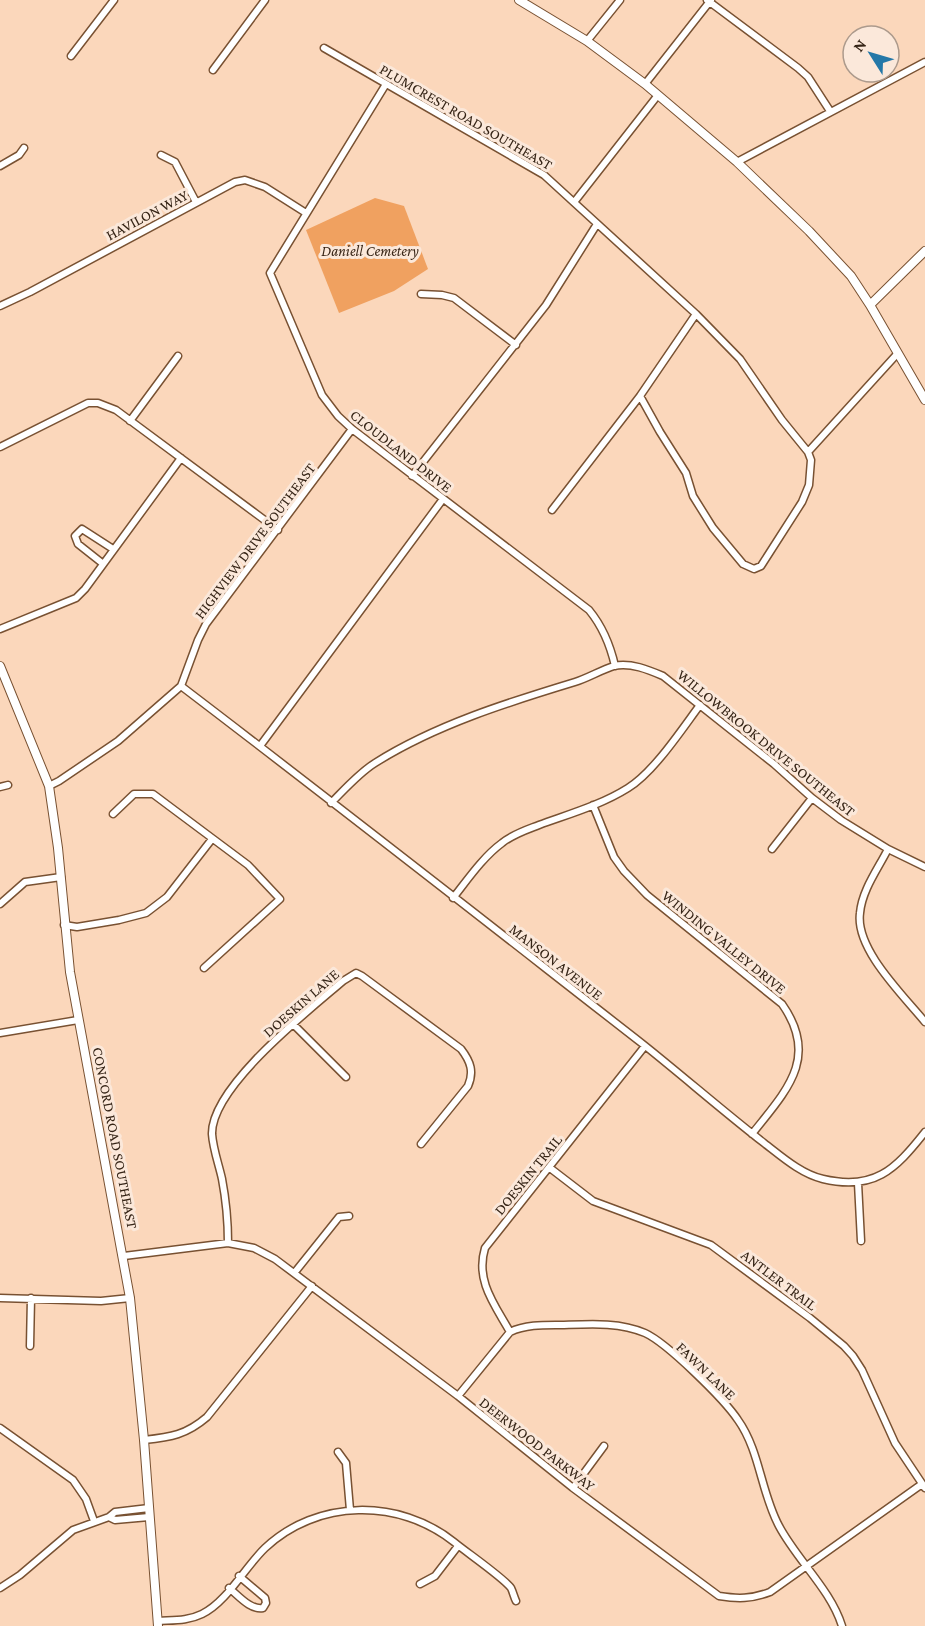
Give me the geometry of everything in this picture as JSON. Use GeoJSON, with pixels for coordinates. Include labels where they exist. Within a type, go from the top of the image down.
{"type":"FeatureCollection","features":[{"type":"Feature","properties":{"kind":"street"},"geometry":{"type":"LineString","coordinates":[[71,56],[114,0]]}},
{"type":"Feature","properties":{"kind":"street"},"geometry":{"type":"LineString","coordinates":[[213,70],[265,0]]}},
{"type":"Feature","properties":{"kind":"street"},"geometry":{"type":"LineString","coordinates":[[519,0],[587,41],[645,84],[737,162],[835,258],[851,276],[870,305],[925,400]]}},
{"type":"Feature","properties":{"kind":"street"},"geometry":{"type":"LineString","coordinates":[[587,41],[620,0]]}},
{"type":"Feature","properties":{"kind":"street"},"geometry":{"type":"LineString","coordinates":[[645,84],[709,1],[798,68],[813,84],[830,111]]}},
{"type":"Feature","properties":{"kind":"street","name":"PLUMCREST ROAD SOUTHEAST"},"geometry":{"type":"LineString","coordinates":[[324,48],[544,174],[696,314],[740,360],[782,420],[808,452]]}},
{"type":"Feature","properties":{"kind":"street"},"geometry":{"type":"LineString","coordinates":[[737,162],[925,62]]}},
{"type":"Feature","properties":{"kind":"street","name":"CLOUDLAND DRIVE"},"geometry":{"type":"LineString","coordinates":[[386,84],[270,273],[322,395],[338,416],[412,476],[589,610],[600,624],[611,649],[615,666]]}},
{"type":"Feature","properties":{"kind":"street"},"geometry":{"type":"LineString","coordinates":[[574,201],[658,95]]}},
{"type":"Feature","properties":{"kind":"street"},"geometry":{"type":"LineString","coordinates":[[0,166],[20,155],[24,148]]}},
{"type":"Feature","properties":{"kind":"street"},"geometry":{"type":"LineString","coordinates":[[161,155],[175,162],[196,202]]}},
{"type":"Feature","properties":{"kind":"street","name":"HAVILON WAY"},"geometry":{"type":"LineString","coordinates":[[0,306],[235,182],[245,180],[265,187],[306,213]]}},
{"type":"Feature","properties":{"kind":"street"},"geometry":{"type":"LineString","coordinates":[[412,476],[546,305],[597,224]]}},
{"type":"Feature","properties":{"kind":"street"},"geometry":{"type":"LineString","coordinates":[[870,305],[925,251]]}},
{"type":"Feature","properties":{"kind":"street"},"geometry":{"type":"LineString","coordinates":[[421,294],[454,298],[516,345]]}},
{"type":"Feature","properties":{"kind":"street"},"geometry":{"type":"LineString","coordinates":[[552,510],[640,396],[696,314]]}},
{"type":"Feature","properties":{"kind":"street"},"geometry":{"type":"LineString","coordinates":[[640,396],[686,472],[693,496],[712,526],[743,564],[754,569],[761,566],[802,502],[809,485],[811,471],[808,452],[898,353]]}},
{"type":"Feature","properties":{"kind":"street"},"geometry":{"type":"LineString","coordinates":[[130,421],[178,356]]}},
{"type":"Feature","properties":{"kind":"street"},"geometry":{"type":"LineString","coordinates":[[0,447],[88,403],[98,403],[130,421],[278,530]]}},
{"type":"Feature","properties":{"kind":"street","name":"HIGHVIEW DRIVE SOUTHEAST"},"geometry":{"type":"LineString","coordinates":[[49,786],[118,741],[181,686],[206,624],[352,429]]}},
{"type":"Feature","properties":{"kind":"street"},"geometry":{"type":"LineString","coordinates":[[0,629],[76,598],[181,459]]}},
{"type":"Feature","properties":{"kind":"street"},"geometry":{"type":"LineString","coordinates":[[260,746],[443,499]]}},
{"type":"Feature","properties":{"kind":"street"},"geometry":{"type":"LineString","coordinates":[[102,563],[78,544],[75,536],[82,529],[113,549]]}},
{"type":"Feature","properties":{"kind":"street","name":"CONCORD ROAD SOUTHEAST"},"geometry":{"type":"LineString","coordinates":[[0,666],[49,786],[61,877],[64,925],[78,1020],[124,1256],[130,1298],[158,1623]]}},
{"type":"Feature","properties":{"kind":"street"},"geometry":{"type":"LineString","coordinates":[[332,803],[373,764],[396,751],[469,717],[615,666]]}},
{"type":"Feature","properties":{"kind":"street","name":"WILLOWBROOK DRIVE SOUTHEAST"},"geometry":{"type":"LineString","coordinates":[[615,666],[634,667],[663,676],[841,820],[888,849],[925,867]]}},
{"type":"Feature","properties":{"kind":"street","name":"MANSON AVENUE"},"geometry":{"type":"LineString","coordinates":[[181,686],[645,1046],[752,1134],[803,1171],[822,1179],[858,1184]]}},
{"type":"Feature","properties":{"kind":"street"},"geometry":{"type":"LineString","coordinates":[[453,898],[484,859],[503,842],[516,834],[593,805],[629,788],[666,749],[700,705]]}},
{"type":"Feature","properties":{"kind":"street"},"geometry":{"type":"LineString","coordinates":[[0,787],[8,786]]}},
{"type":"Feature","properties":{"kind":"street"},"geometry":{"type":"LineString","coordinates":[[113,814],[134,794],[153,794],[248,865],[280,898],[204,968]]}},
{"type":"Feature","properties":{"kind":"street"},"geometry":{"type":"LineString","coordinates":[[772,849],[812,798]]}},
{"type":"Feature","properties":{"kind":"street","name":"WINDING VALLEY DRIVE"},"geometry":{"type":"LineString","coordinates":[[593,805],[614,857],[631,880],[646,895],[782,1004],[793,1020],[798,1041],[797,1064],[793,1079],[779,1101],[752,1134]]}},
{"type":"Feature","properties":{"kind":"street"},"geometry":{"type":"LineString","coordinates":[[64,925],[76,927],[146,913],[166,897],[212,839]]}},
{"type":"Feature","properties":{"kind":"street"},"geometry":{"type":"LineString","coordinates":[[888,849],[862,899],[859,914],[860,927],[864,942],[876,961],[925,1022]]}},
{"type":"Feature","properties":{"kind":"street"},"geometry":{"type":"LineString","coordinates":[[0,904],[26,882],[61,877]]}},
{"type":"Feature","properties":{"kind":"street","name":"DOESKIN LANE"},"geometry":{"type":"LineString","coordinates":[[228,1243],[228,1218],[212,1134],[215,1116],[222,1101],[265,1051],[293,1024],[343,981],[356,973],[461,1049],[468,1058],[472,1076],[468,1086],[421,1144]]}},
{"type":"Feature","properties":{"kind":"street"},"geometry":{"type":"LineString","coordinates":[[0,1033],[78,1020]]}},
{"type":"Feature","properties":{"kind":"street"},"geometry":{"type":"LineString","coordinates":[[293,1024],[346,1077]]}},
{"type":"Feature","properties":{"kind":"street","name":"DOESKIN TRAIL"},"geometry":{"type":"LineString","coordinates":[[510,1332],[483,1281],[482,1258],[490,1242],[645,1046]]}},
{"type":"Feature","properties":{"kind":"street"},"geometry":{"type":"LineString","coordinates":[[861,1241],[858,1184],[884,1174],[910,1151],[925,1132]]}},
{"type":"Feature","properties":{"kind":"street","name":"ANTLER TRAIL"},"geometry":{"type":"LineString","coordinates":[[550,1168],[592,1201],[711,1245],[844,1346],[862,1370],[895,1443],[924,1486]]}},
{"type":"Feature","properties":{"kind":"street"},"geometry":{"type":"LineString","coordinates":[[295,1272],[339,1217],[349,1216]]}},
{"type":"Feature","properties":{"kind":"street","name":"DEERWOOD PARKWAY"},"geometry":{"type":"LineString","coordinates":[[124,1256],[228,1243],[254,1248],[295,1272],[458,1396],[573,1488],[719,1596],[738,1599],[754,1598],[770,1592],[804,1566],[924,1486]]}},
{"type":"Feature","properties":{"kind":"street"},"geometry":{"type":"LineString","coordinates":[[144,1440],[176,1435],[193,1429],[207,1417],[312,1286]]}},
{"type":"Feature","properties":{"kind":"street"},"geometry":{"type":"LineString","coordinates":[[0,1298],[101,1301],[130,1298]]}},
{"type":"Feature","properties":{"kind":"street"},"geometry":{"type":"LineString","coordinates":[[30,1346],[31,1298]]}},
{"type":"Feature","properties":{"kind":"street","name":"FAWN LANE"},"geometry":{"type":"LineString","coordinates":[[510,1332],[534,1326],[603,1324],[645,1333],[660,1342],[719,1397],[739,1420],[779,1525],[804,1566],[837,1610],[842,1626]]}},
{"type":"Feature","properties":{"kind":"street"},"geometry":{"type":"LineString","coordinates":[[458,1396],[510,1332]]}},
{"type":"Feature","properties":{"kind":"street"},"geometry":{"type":"LineString","coordinates":[[0,1428],[73,1480],[86,1499],[94,1521]]}},
{"type":"Feature","properties":{"kind":"street"},"geometry":{"type":"LineString","coordinates":[[573,1488],[604,1446]]}},
{"type":"Feature","properties":{"kind":"street"},"geometry":{"type":"LineString","coordinates":[[338,1452],[346,1463],[350,1510]]}},
{"type":"Feature","properties":{"kind":"street"},"geometry":{"type":"LineString","coordinates":[[0,1588],[20,1575],[74,1530],[109,1517],[115,1512],[149,1508]]}},
{"type":"Feature","properties":{"kind":"street"},"geometry":{"type":"LineString","coordinates":[[158,1623],[186,1620],[202,1614],[214,1605],[265,1548],[291,1529],[321,1516],[350,1510],[384,1511],[415,1519],[437,1530],[510,1586],[516,1601]]}},
{"type":"Feature","properties":{"kind":"street"},"geometry":{"type":"LineString","coordinates":[[109,1517],[115,1520],[149,1518]]}},
{"type":"Feature","properties":{"kind":"street"},"geometry":{"type":"LineString","coordinates":[[420,1584],[435,1576],[458,1546]]}},
{"type":"Feature","properties":{"kind":"street"},"geometry":{"type":"LineString","coordinates":[[229,1588],[252,1607],[263,1608],[266,1603],[265,1598],[239,1576]]}},
{"type":"Feature","properties":{"kind":"green space","name":"Daniell Cemetery"},"geometry":{"type":"Polygon","coordinates":[[[375,198],[404,206],[428,269],[394,291],[339,313],[306,230],[375,198]]]}}]}
